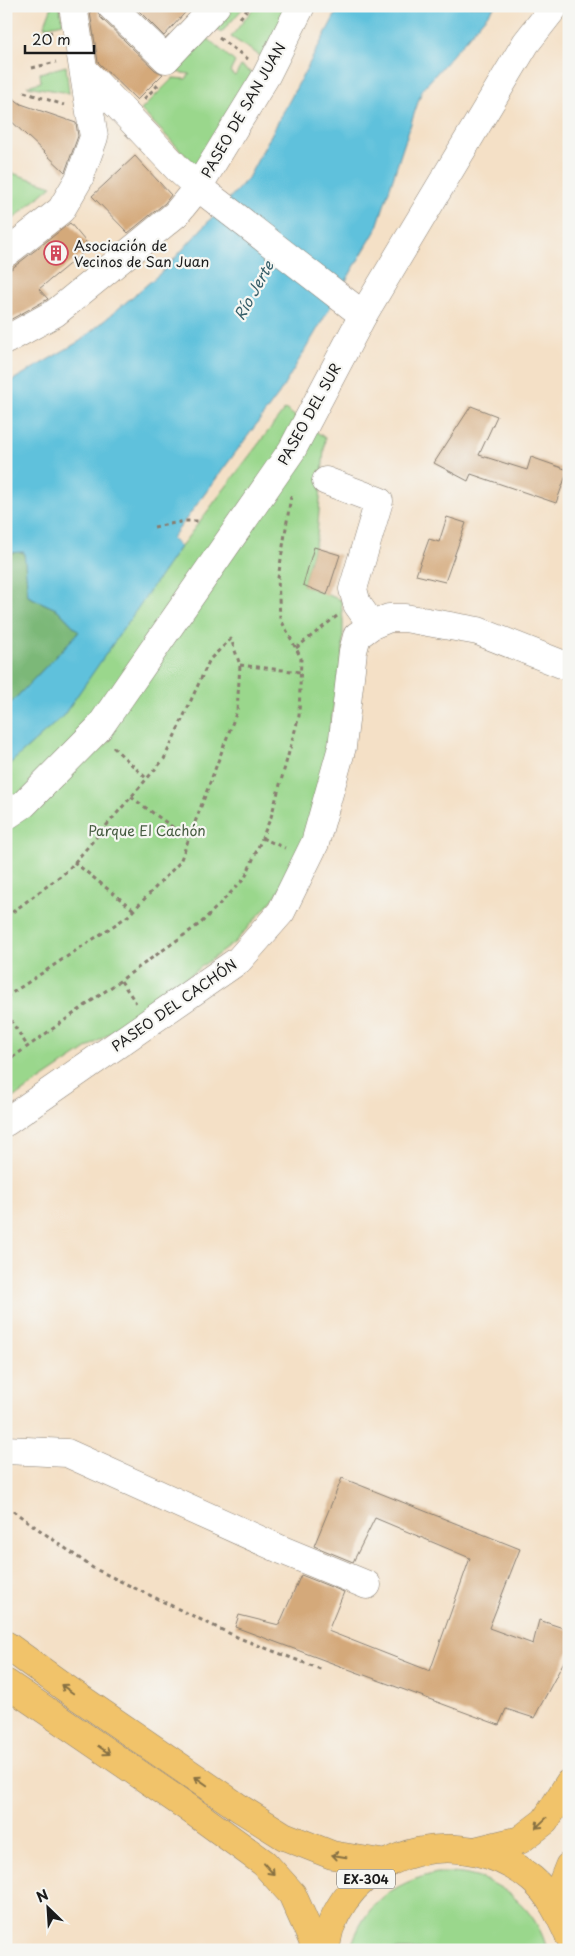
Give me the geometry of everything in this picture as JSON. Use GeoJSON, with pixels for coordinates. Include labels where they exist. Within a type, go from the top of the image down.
{"type":"FeatureCollection","features":[{"type":"Feature","properties":{"kind":"main road"},"geometry":{"type":"LineString","coordinates":[[6,1645],[241,1809],[284,1836],[332,1855],[388,1864]]}},
{"type":"Feature","properties":{"kind":"main road"},"geometry":{"type":"LineString","coordinates":[[6,1683],[187,1807],[264,1863],[292,1894],[317,1950]]}},
{"type":"Feature","properties":{"kind":"main road","name":"EX-304"},"geometry":{"type":"LineString","coordinates":[[478,1850],[520,1840],[545,1821],[569,1783]]}},
{"type":"Feature","properties":{"kind":"main road","name":"EX-304"},"geometry":{"type":"LineString","coordinates":[[325,1950],[330,1927],[348,1896],[374,1871],[406,1854],[442,1847],[478,1850],[507,1861],[533,1880],[554,1904],[569,1936]]}},
{"type":"Feature","properties":{"kind":"main road"},"geometry":{"type":"LineString","coordinates":[[554,1904],[569,1866]]}},
{"type":"Feature","properties":{"kind":"street"},"geometry":{"type":"LineString","coordinates":[[6,253],[61,210],[79,179],[94,137],[73,6]]}},
{"type":"Feature","properties":{"kind":"street"},"geometry":{"type":"LineString","coordinates":[[111,6],[166,59],[208,14]]}},
{"type":"Feature","properties":{"kind":"street","name":"PASEO DE SAN JUAN"},"geometry":{"type":"LineString","coordinates":[[6,340],[54,313],[176,214],[198,187],[268,71],[301,6]]}},
{"type":"Feature","properties":{"kind":"street","name":"PASEO DEL SUR"},"geometry":{"type":"LineString","coordinates":[[6,816],[24,804],[96,732],[292,450],[363,315],[526,43],[555,6]]}},
{"type":"Feature","properties":{"kind":"street"},"geometry":{"type":"LineString","coordinates":[[84,70],[178,169],[198,187],[363,315]]}},
{"type":"Feature","properties":{"kind":"street"},"geometry":{"type":"LineString","coordinates":[[326,481],[379,501],[353,589],[356,601],[372,625]]}},
{"type":"Feature","properties":{"kind":"street","name":"PASEO DEL CACHÓN"},"geometry":{"type":"LineString","coordinates":[[6,1122],[239,960],[281,912],[315,844],[342,747],[353,651],[357,636],[372,625],[389,618],[405,618],[478,631],[569,667]]}},
{"type":"Feature","properties":{"kind":"street"},"geometry":{"type":"LineString","coordinates":[[6,1450],[67,1453],[282,1550],[367,1585]]}},
{"type":"Feature","properties":{"kind":"path"},"geometry":{"type":"LineString","coordinates":[[208,14],[214,35],[268,71]]}},
{"type":"Feature","properties":{"kind":"path"},"geometry":{"type":"LineString","coordinates":[[128,116],[171,72],[166,59]]}},
{"type":"Feature","properties":{"kind":"path"},"geometry":{"type":"LineString","coordinates":[[24,92],[91,114]]}},
{"type":"Feature","properties":{"kind":"path"},"geometry":{"type":"LineString","coordinates":[[6,1062],[201,923],[246,878],[271,818],[299,716],[300,658],[280,618],[278,578],[292,493]]}},
{"type":"Feature","properties":{"kind":"path"},"geometry":{"type":"LineString","coordinates":[[154,527],[199,521]]}},
{"type":"Feature","properties":{"kind":"path"},"geometry":{"type":"LineString","coordinates":[[296,648],[356,601]]}},
{"type":"Feature","properties":{"kind":"path"},"geometry":{"type":"LineString","coordinates":[[6,917],[67,871],[164,759],[210,659],[231,639],[240,664],[237,711],[180,862],[128,916],[6,997]]}},
{"type":"Feature","properties":{"kind":"path"},"geometry":{"type":"LineString","coordinates":[[240,664],[300,672]]}},
{"type":"Feature","properties":{"kind":"path"},"geometry":{"type":"LineString","coordinates":[[96,732],[147,779]]}},
{"type":"Feature","properties":{"kind":"path"},"geometry":{"type":"LineString","coordinates":[[131,797],[189,839]]}},
{"type":"Feature","properties":{"kind":"path"},"geometry":{"type":"LineString","coordinates":[[74,862],[134,910]]}},
{"type":"Feature","properties":{"kind":"path"},"geometry":{"type":"LineString","coordinates":[[6,1014],[28,1047]]}},
{"type":"Feature","properties":{"kind":"path"},"geometry":{"type":"LineString","coordinates":[[6,1506],[93,1568],[239,1638],[322,1670]]}},
{"type":"Feature","properties":{"kind":"green space"},"geometry":{"type":"Polygon","coordinates":[[[52,6],[59,6],[63,23],[44,27],[52,6]]]}},
{"type":"Feature","properties":{"kind":"green space"},"geometry":{"type":"Polygon","coordinates":[[[230,6],[245,6],[221,33],[213,27],[230,6]]]}},
{"type":"Feature","properties":{"kind":"green space"},"geometry":{"type":"Polygon","coordinates":[[[255,6],[291,6],[262,57],[231,37],[255,6]]]}},
{"type":"Feature","properties":{"kind":"green space"},"geometry":{"type":"Polygon","coordinates":[[[206,37],[235,62],[230,72],[235,76],[241,66],[253,74],[200,170],[141,110],[173,78],[186,79],[190,74],[176,72],[206,37]]]}},
{"type":"Feature","properties":{"kind":"green space"},"geometry":{"type":"Polygon","coordinates":[[[66,66],[69,93],[27,86],[41,82],[40,73],[66,66]]]}},
{"type":"Feature","properties":{"kind":"green space"},"geometry":{"type":"Polygon","coordinates":[[[6,171],[52,186],[6,225],[6,171]]]}},
{"type":"Feature","properties":{"kind":"green space","name":"Parque El Cachón"},"geometry":{"type":"Polygon","coordinates":[[[285,409],[325,438],[317,536],[303,585],[341,600],[343,621],[343,650],[322,778],[303,847],[276,896],[235,942],[134,1017],[6,1103],[6,767],[63,716],[156,579],[285,409]]]}},
{"type":"Feature","properties":{"kind":"green space"},"geometry":{"type":"Polygon","coordinates":[[[25,552],[28,596],[58,610],[79,632],[6,708],[6,553],[25,552]]]}},
{"type":"Feature","properties":{"kind":"green space"},"geometry":{"type":"Polygon","coordinates":[[[437,1873],[472,1876],[485,1880],[509,1893],[520,1902],[537,1924],[547,1950],[350,1950],[363,1920],[382,1898],[406,1883],[437,1873]]]}},
{"type":"Feature","properties":{"kind":"water","name":"Río Jerte"},"geometry":{"type":"Polygon","coordinates":[[[340,6],[495,6],[422,90],[376,230],[279,394],[172,538],[180,547],[63,716],[6,767],[6,708],[79,632],[58,610],[28,596],[24,552],[6,553],[6,384],[80,341],[163,271],[248,178],[340,6]]]}},
{"type":"Feature","properties":{"kind":"building"},"geometry":{"type":"Polygon","coordinates":[[[89,6],[96,6],[100,17],[155,70],[163,74],[137,100],[98,62],[89,6]]]}},
{"type":"Feature","properties":{"kind":"building"},"geometry":{"type":"Polygon","coordinates":[[[134,6],[191,6],[164,36],[134,6]]]}},
{"type":"Feature","properties":{"kind":"building"},"geometry":{"type":"Polygon","coordinates":[[[6,93],[21,104],[76,123],[78,136],[65,172],[6,116],[6,93]]]}},
{"type":"Feature","properties":{"kind":"building"},"geometry":{"type":"Polygon","coordinates":[[[135,156],[171,195],[165,203],[128,233],[92,196],[135,156]]]}},
{"type":"Feature","properties":{"kind":"building"},"geometry":{"type":"Polygon","coordinates":[[[70,223],[90,247],[39,289],[48,299],[6,322],[6,273],[70,223]]]}},
{"type":"Feature","properties":{"kind":"building"},"geometry":{"type":"Polygon","coordinates":[[[471,406],[497,416],[479,455],[527,470],[531,457],[568,470],[556,503],[471,474],[468,481],[434,463],[471,406]]]}},
{"type":"Feature","properties":{"kind":"building"},"geometry":{"type":"Polygon","coordinates":[[[447,517],[466,523],[445,582],[416,575],[429,539],[439,542],[447,517]]]}},
{"type":"Feature","properties":{"kind":"building"},"geometry":{"type":"Polygon","coordinates":[[[314,547],[340,555],[327,595],[303,585],[314,547]]]}},
{"type":"Feature","properties":{"kind":"building"},"geometry":{"type":"Polygon","coordinates":[[[342,1478],[520,1549],[489,1628],[533,1644],[539,1620],[569,1630],[569,1652],[534,1718],[506,1709],[499,1725],[235,1627],[239,1615],[279,1625],[301,1575],[344,1592],[328,1631],[430,1671],[470,1558],[375,1518],[353,1562],[314,1546],[342,1478]]]}},
{"type":"Feature","properties":{"kind":"place","name":"Asociación de Vecinos de San Juan"},"geometry":{"type":"Point","coordinates":[56,253]}}]}
